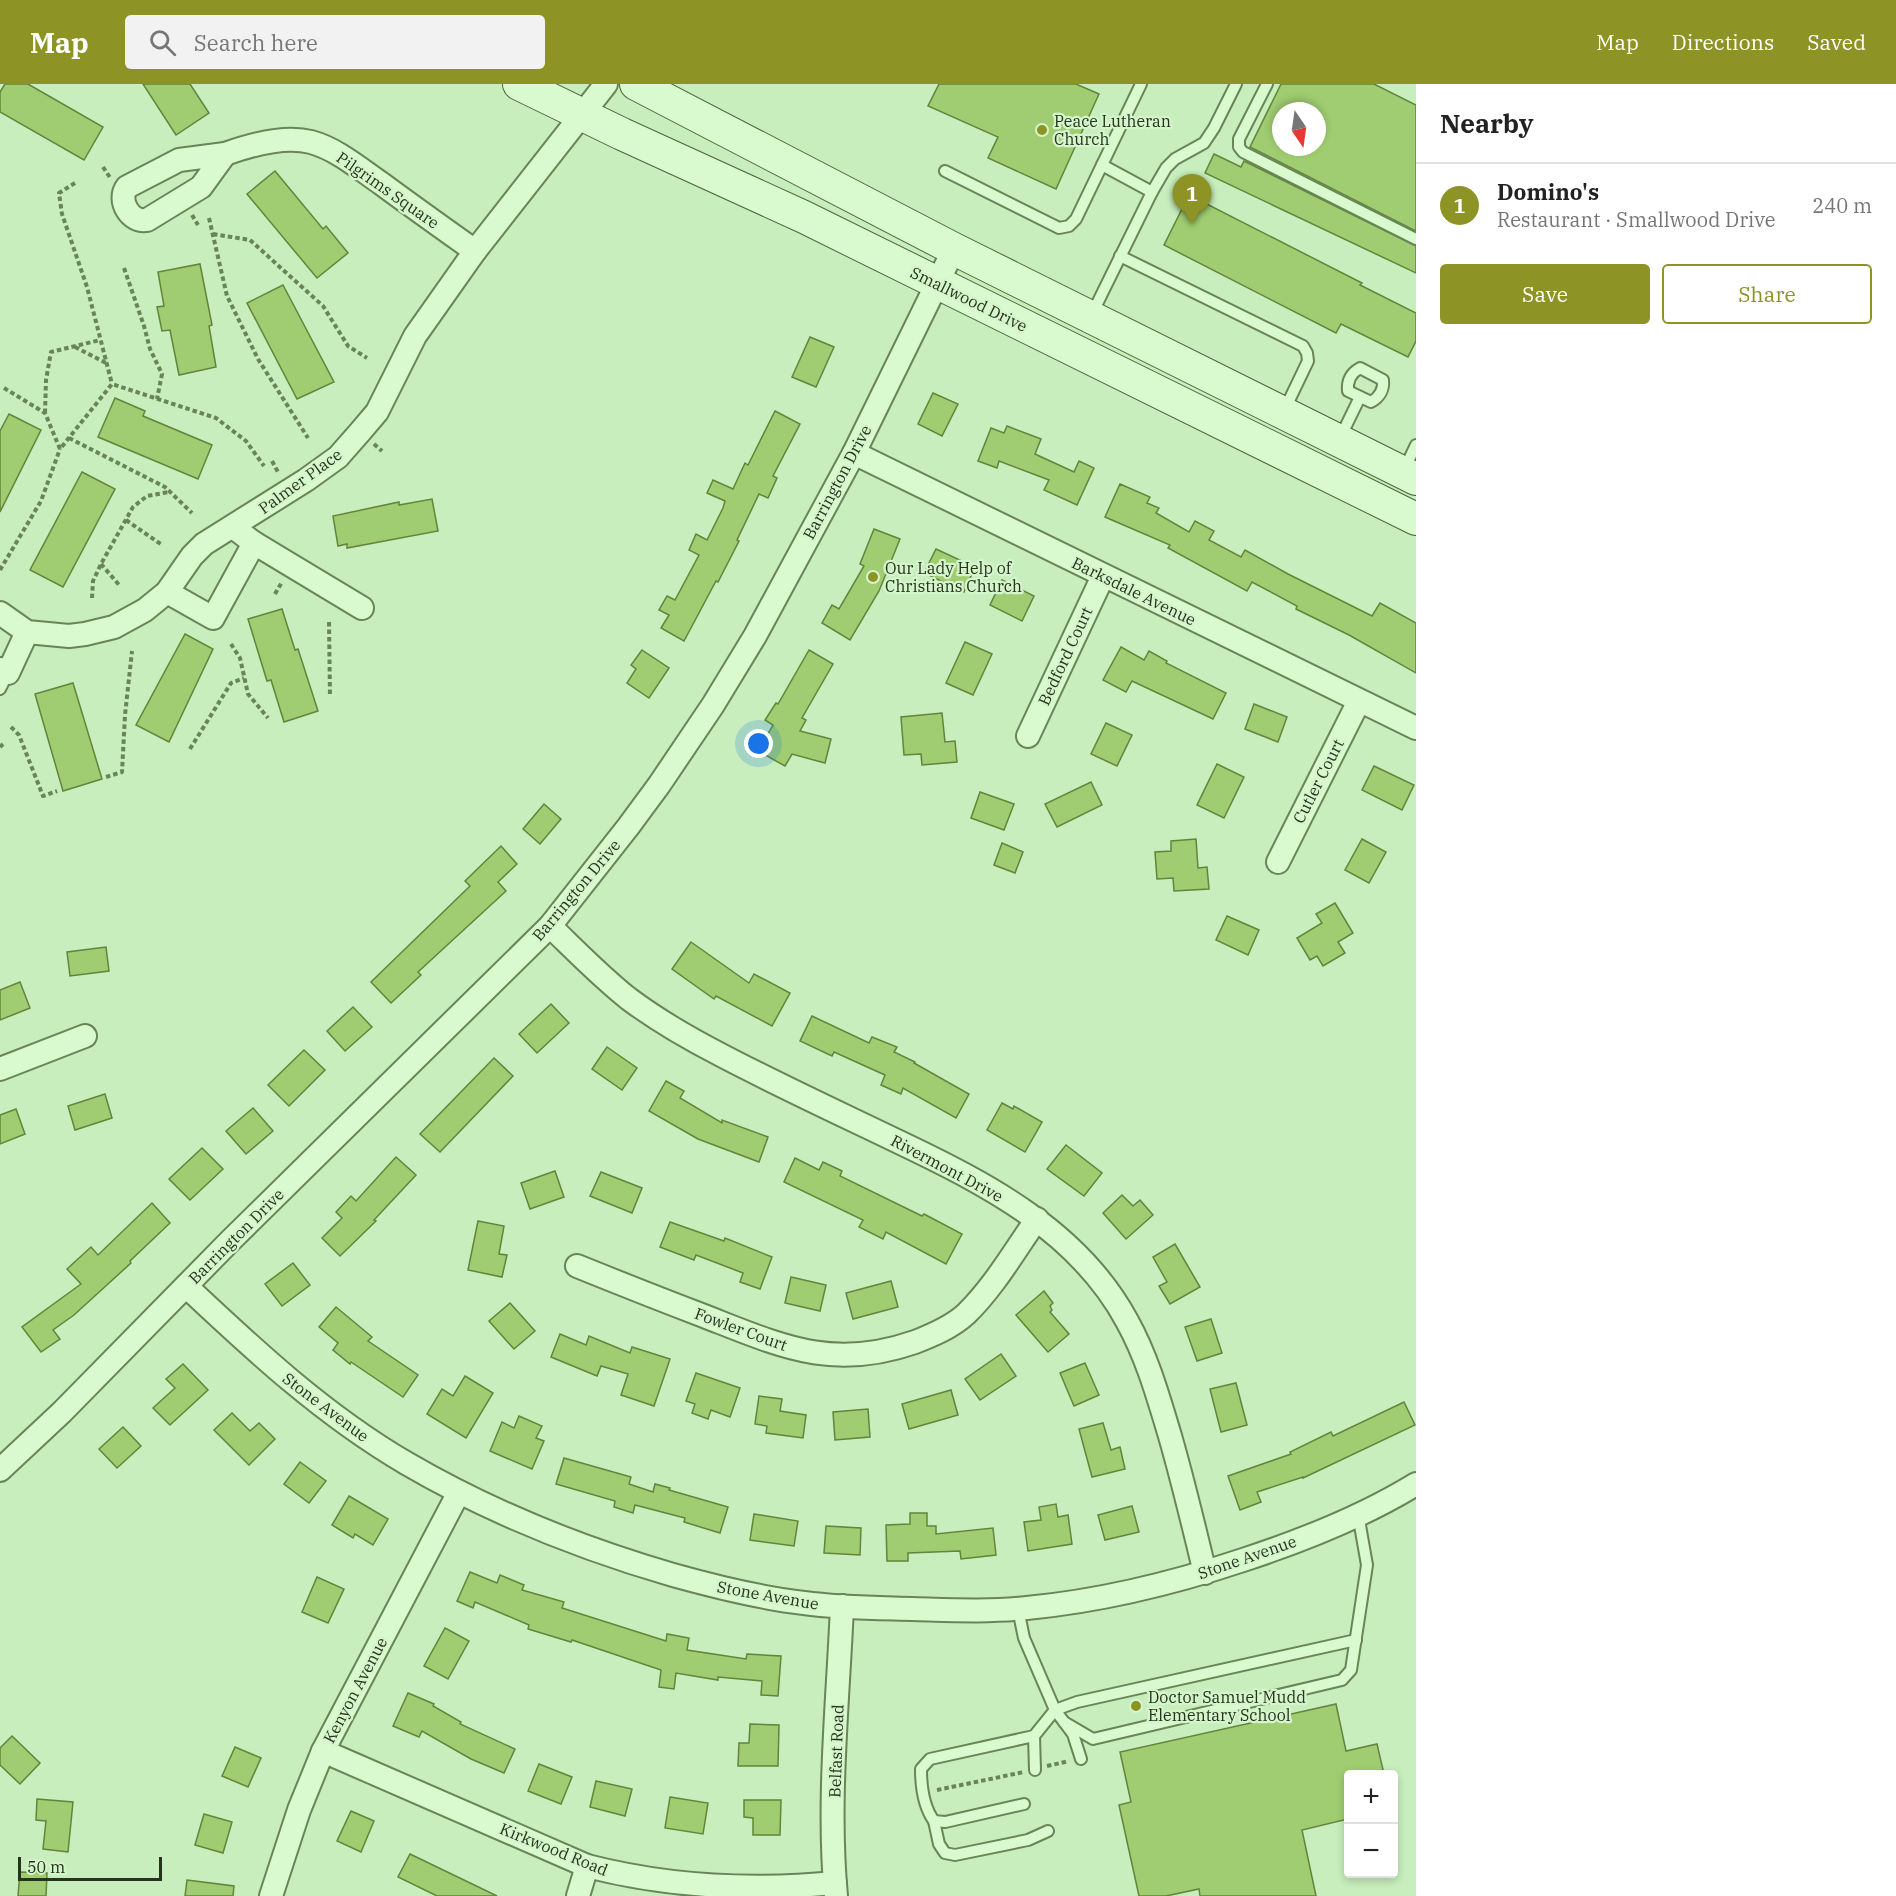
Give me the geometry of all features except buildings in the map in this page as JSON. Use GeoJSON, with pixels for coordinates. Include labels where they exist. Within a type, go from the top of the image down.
{"type":"FeatureCollection","features":[{"type":"Feature","properties":{"kind":"main road","name":"Smallwood Drive"},"geometry":{"type":"LineString","coordinates":[[519,84],[804,217],[1416,519]]}},
{"type":"Feature","properties":{"kind":"main road"},"geometry":{"type":"LineString","coordinates":[[636,84],[954,249],[1282,414],[1338,441],[1412,466]]}},
{"type":"Feature","properties":{"kind":"street","name":"Palmer Place"},"geometry":{"type":"LineString","coordinates":[[0,613],[27,632],[69,636],[100,632],[114,627],[131,618],[167,592],[192,556],[204,544],[338,457],[377,412],[415,336],[476,251],[606,84]]}},
{"type":"Feature","properties":{"kind":"street","name":"Pilgrims Square"},"geometry":{"type":"LineString","coordinates":[[225,154],[241,148],[291,140],[310,142],[325,147],[350,162],[476,251]]}},
{"type":"Feature","properties":{"kind":"street","name":"Barrington Drive"},"geometry":{"type":"LineString","coordinates":[[0,1470],[62,1412],[550,926],[659,785],[713,705],[755,636],[854,453],[954,249]]}},
{"type":"Feature","properties":{"kind":"street","name":"Barksdale Avenue"},"geometry":{"type":"LineString","coordinates":[[854,453],[1416,728]]}},
{"type":"Feature","properties":{"kind":"street"},"geometry":{"type":"LineString","coordinates":[[233,527],[254,543],[362,608]]}},
{"type":"Feature","properties":{"kind":"street"},"geometry":{"type":"LineString","coordinates":[[167,592],[213,618],[254,543]]}},
{"type":"Feature","properties":{"kind":"street","name":"Bedford Court"},"geometry":{"type":"LineString","coordinates":[[1028,736],[1103,576]]}},
{"type":"Feature","properties":{"kind":"street"},"geometry":{"type":"LineString","coordinates":[[3,677],[27,632]]}},
{"type":"Feature","properties":{"kind":"street","name":"Cutler Court"},"geometry":{"type":"LineString","coordinates":[[1278,862],[1359,701]]}},
{"type":"Feature","properties":{"kind":"street","name":"Rivermont Drive"},"geometry":{"type":"LineString","coordinates":[[550,926],[629,999],[674,1028],[720,1055],[979,1182],[1037,1219],[1061,1238],[1098,1278],[1127,1321],[1143,1353],[1157,1390],[1205,1573]]}},
{"type":"Feature","properties":{"kind":"street"},"geometry":{"type":"LineString","coordinates":[[0,1069],[85,1036]]}},
{"type":"Feature","properties":{"kind":"street","name":"Fowler Court"},"geometry":{"type":"LineString","coordinates":[[577,1266],[779,1346],[820,1354],[871,1354],[924,1338],[946,1328],[966,1314],[990,1286],[1037,1219]]}},
{"type":"Feature","properties":{"kind":"street","name":"Stone Avenue"},"geometry":{"type":"LineString","coordinates":[[186,1286],[272,1365],[346,1424],[406,1463],[459,1492],[530,1525],[616,1558],[717,1587],[804,1604],[968,1611],[1018,1609],[1089,1599],[1205,1573],[1277,1548],[1358,1514],[1416,1484]]}},
{"type":"Feature","properties":{"kind":"street","name":"Kenyon Avenue"},"geometry":{"type":"LineString","coordinates":[[271,1896],[298,1810],[323,1751],[459,1492]]}},
{"type":"Feature","properties":{"kind":"street","name":"Belfast Road"},"geometry":{"type":"LineString","coordinates":[[836,1890],[834,1775],[842,1606]]}},
{"type":"Feature","properties":{"kind":"street","name":"Kirkwood Road"},"geometry":{"type":"LineString","coordinates":[[323,1751],[587,1866],[621,1875],[677,1884],[836,1890]]}},
{"type":"Feature","properties":{"kind":"street"},"geometry":{"type":"LineString","coordinates":[[578,1896],[587,1866]]}},
{"type":"Feature","properties":{"kind":"lane"},"geometry":{"type":"LineString","coordinates":[[945,171],[1059,228],[1069,226],[1076,219],[1141,84]]}},
{"type":"Feature","properties":{"kind":"lane"},"geometry":{"type":"LineString","coordinates":[[1091,317],[1166,168],[1175,159],[1204,142],[1214,128],[1236,84]]}},
{"type":"Feature","properties":{"kind":"lane"},"geometry":{"type":"LineString","coordinates":[[1267,84],[1239,139],[1239,147],[1243,152],[1416,239]]}},
{"type":"Feature","properties":{"kind":"lane"},"geometry":{"type":"LineString","coordinates":[[1102,165],[1152,192]]}},
{"type":"Feature","properties":{"kind":"lane"},"geometry":{"type":"LineString","coordinates":[[1120,256],[1303,346],[1308,361],[1282,414]]}},
{"type":"Feature","properties":{"kind":"lane"},"geometry":{"type":"LineString","coordinates":[[1338,441],[1360,397]]}},
{"type":"Feature","properties":{"kind":"lane"},"geometry":{"type":"LineString","coordinates":[[1064,1722],[1093,1739],[1342,1680],[1351,1670],[1367,1565],[1358,1514]]}},
{"type":"Feature","properties":{"kind":"lane"},"geometry":{"type":"LineString","coordinates":[[1018,1609],[1024,1638],[1055,1710],[1073,1734],[1075,1760]]}},
{"type":"Feature","properties":{"kind":"lane"},"geometry":{"type":"LineString","coordinates":[[1048,1831],[1028,1840],[955,1855],[945,1853],[939,1844],[934,1821],[927,1812],[921,1783],[921,1769],[930,1759],[1034,1736],[1055,1710],[1088,1700],[1356,1640]]}},
{"type":"Feature","properties":{"kind":"lane"},"geometry":{"type":"LineString","coordinates":[[1034,1736],[1035,1769]]}},
{"type":"Feature","properties":{"kind":"lane"},"geometry":{"type":"LineString","coordinates":[[934,1821],[945,1822],[1024,1804]]}},
{"type":"Feature","properties":{"kind":"path"},"geometry":{"type":"LineString","coordinates":[[75,183],[59,193],[62,214],[87,287],[112,384]]}},
{"type":"Feature","properties":{"kind":"path"},"geometry":{"type":"LineString","coordinates":[[209,218],[226,296],[258,359],[308,438]]}},
{"type":"Feature","properties":{"kind":"path"},"geometry":{"type":"LineString","coordinates":[[213,234],[250,240],[323,306],[348,346],[367,358]]}},
{"type":"Feature","properties":{"kind":"path"},"geometry":{"type":"LineString","coordinates":[[124,268],[150,348],[162,374],[157,399]]}},
{"type":"Feature","properties":{"kind":"path"},"geometry":{"type":"LineString","coordinates":[[60,449],[45,413],[46,380],[51,352],[100,340]]}},
{"type":"Feature","properties":{"kind":"path"},"geometry":{"type":"LineString","coordinates":[[74,346],[106,363]]}},
{"type":"Feature","properties":{"kind":"path"},"geometry":{"type":"LineString","coordinates":[[112,384],[216,418],[246,441],[264,466]]}},
{"type":"Feature","properties":{"kind":"path"},"geometry":{"type":"LineString","coordinates":[[0,570],[41,501],[60,449],[112,384]]}},
{"type":"Feature","properties":{"kind":"path"},"geometry":{"type":"LineString","coordinates":[[4,388],[45,413]]}},
{"type":"Feature","properties":{"kind":"path"},"geometry":{"type":"LineString","coordinates":[[69,438],[165,487],[192,513]]}},
{"type":"Feature","properties":{"kind":"path"},"geometry":{"type":"LineString","coordinates":[[92,598],[93,581],[133,507],[147,496],[170,492]]}},
{"type":"Feature","properties":{"kind":"path"},"geometry":{"type":"LineString","coordinates":[[126,520],[162,545]]}},
{"type":"Feature","properties":{"kind":"path"},"geometry":{"type":"LineString","coordinates":[[101,564],[120,586]]}},
{"type":"Feature","properties":{"kind":"path"},"geometry":{"type":"LineString","coordinates":[[328,622],[330,697]]}},
{"type":"Feature","properties":{"kind":"path"},"geometry":{"type":"LineString","coordinates":[[231,644],[240,658],[248,694],[268,718]]}},
{"type":"Feature","properties":{"kind":"path"},"geometry":{"type":"LineString","coordinates":[[106,777],[122,772],[132,651]]}},
{"type":"Feature","properties":{"kind":"path"},"geometry":{"type":"LineString","coordinates":[[190,749],[231,683],[244,678]]}},
{"type":"Feature","properties":{"kind":"path"},"geometry":{"type":"LineString","coordinates":[[11,727],[19,735],[43,796],[57,791]]}},
{"type":"Feature","properties":{"kind":"path"},"geometry":{"type":"LineString","coordinates":[[936,1790],[1075,1760]]}},
{"type":"Feature","properties":{"kind":"place","name":"Peace Lutheran Church"},"geometry":{"type":"Point","coordinates":[1042,130]}},
{"type":"Feature","properties":{"kind":"place","name":"Domino's"},"geometry":{"type":"Point","coordinates":[1192,224]}},
{"type":"Feature","properties":{"kind":"place","name":"Our Lady Help of Christians Church"},"geometry":{"type":"Point","coordinates":[873,577]}},
{"type":"Feature","properties":{"kind":"place","name":"Doctor Samuel Mudd Elementary School"},"geometry":{"type":"Point","coordinates":[1136,1706]}}]}
